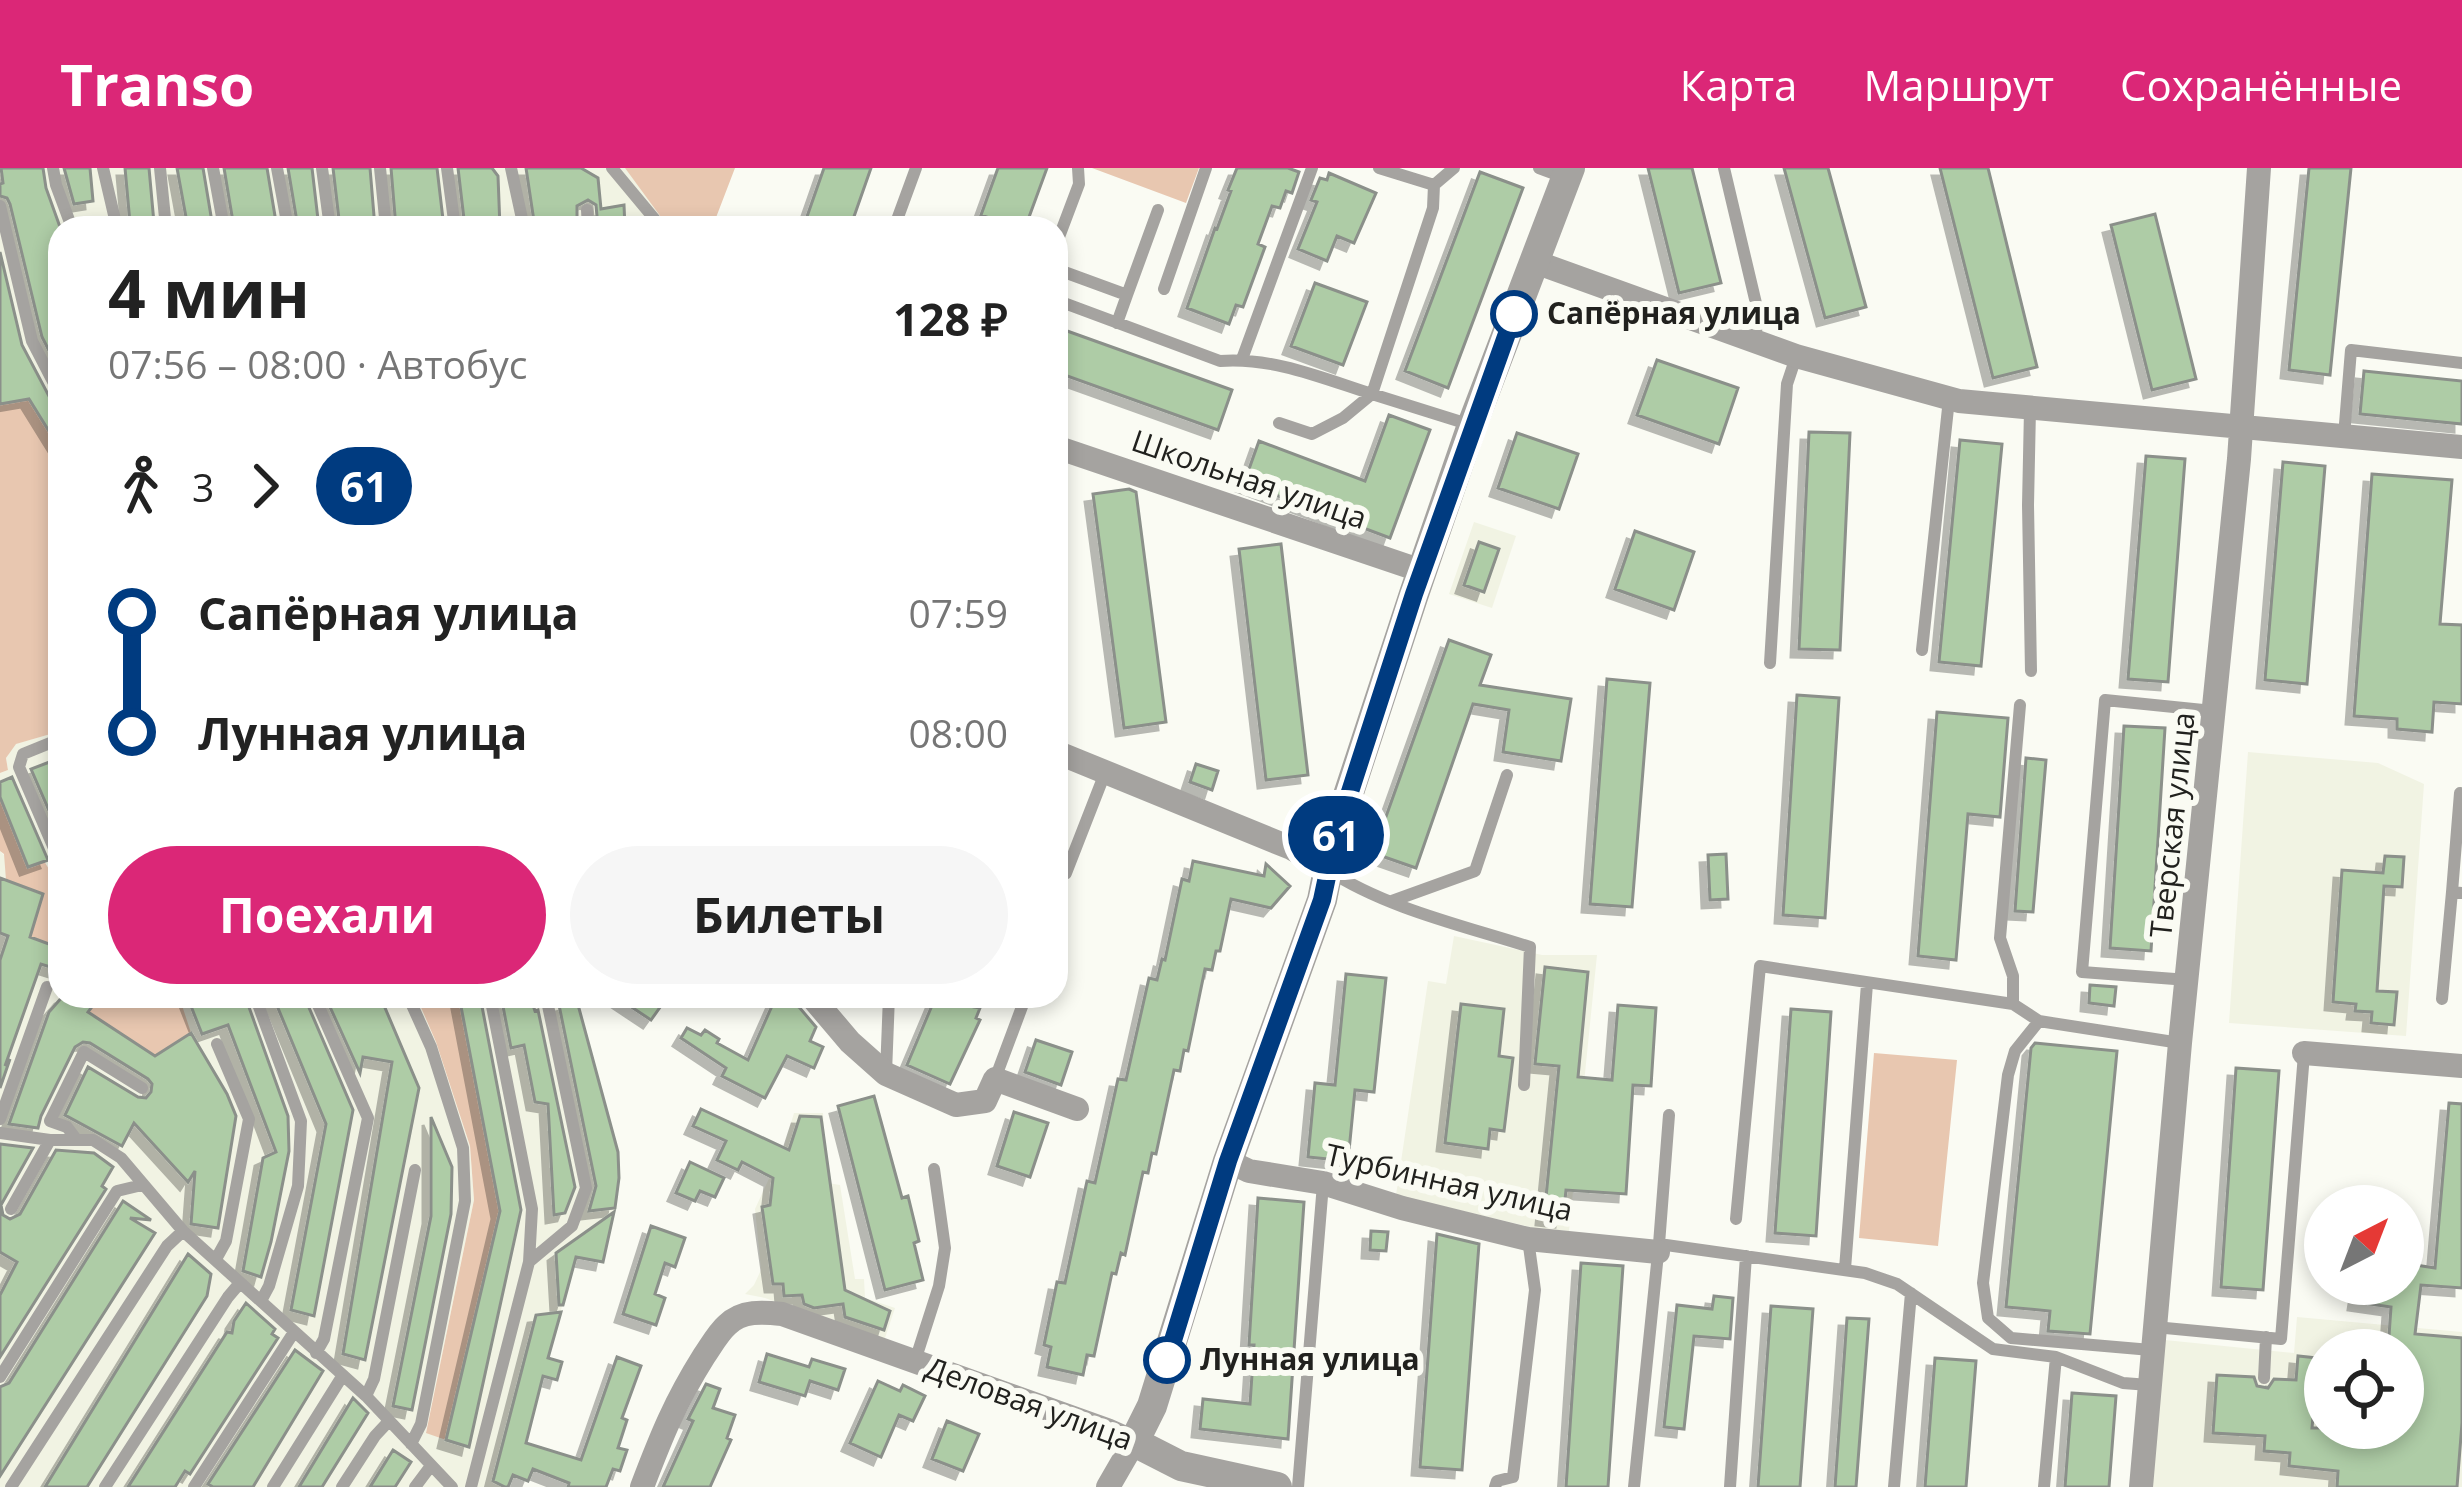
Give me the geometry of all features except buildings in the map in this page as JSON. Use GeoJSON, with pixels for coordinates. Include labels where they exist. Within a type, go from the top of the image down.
{"type":"FeatureCollection","features":[{"type":"Feature","properties":{"kind":"street","name":"Тверская улица"},"geometry":{"type":"LineString","coordinates":[[2141,1487],[2241,428],[2259,168]]}},
{"type":"Feature","properties":{"kind":"street"},"geometry":{"type":"LineString","coordinates":[[1108,1487],[1152,1406],[1228,1161],[1322,900],[1342,813],[1422,571],[1535,262],[1558,171]]}},
{"type":"Feature","properties":{"kind":"street"},"geometry":{"type":"LineString","coordinates":[[1535,262],[1796,356],[1949,399],[2462,447]]}},
{"type":"Feature","properties":{"kind":"street","name":"Школьная улица"},"geometry":{"type":"LineString","coordinates":[[1068,451],[1422,571]]}},
{"type":"Feature","properties":{"kind":"street"},"geometry":{"type":"LineString","coordinates":[[1068,757],[1291,848],[1328,869]]}},
{"type":"Feature","properties":{"kind":"street"},"geometry":{"type":"LineString","coordinates":[[821,1008],[886,1074],[956,1105],[985,1101],[995,1079],[1078,1109]]}},
{"type":"Feature","properties":{"kind":"street"},"geometry":{"type":"LineString","coordinates":[[2304,1053],[2462,1066]]}},
{"type":"Feature","properties":{"kind":"street","name":"Турбинная улица"},"geometry":{"type":"LineString","coordinates":[[1228,1161],[1250,1171],[1324,1183],[1528,1239],[1658,1248]]}},
{"type":"Feature","properties":{"kind":"street","name":"Деловая улица"},"geometry":{"type":"LineString","coordinates":[[642,1487],[667,1418],[727,1324],[760,1312],[782,1315],[1107,1430],[1225,1482],[1277,1487]]}},
{"type":"Feature","properties":{"kind":"lane"},"geometry":{"type":"LineString","coordinates":[[53,168],[68,216]]}},
{"type":"Feature","properties":{"kind":"lane"},"geometry":{"type":"LineString","coordinates":[[103,168],[114,216]]}},
{"type":"Feature","properties":{"kind":"lane"},"geometry":{"type":"LineString","coordinates":[[160,168],[165,216]]}},
{"type":"Feature","properties":{"kind":"lane"},"geometry":{"type":"LineString","coordinates":[[213,168],[222,216]]}},
{"type":"Feature","properties":{"kind":"lane"},"geometry":{"type":"LineString","coordinates":[[278,168],[286,216]]}},
{"type":"Feature","properties":{"kind":"lane"},"geometry":{"type":"LineString","coordinates":[[322,168],[328,216]]}},
{"type":"Feature","properties":{"kind":"lane"},"geometry":{"type":"LineString","coordinates":[[380,168],[385,216]]}},
{"type":"Feature","properties":{"kind":"lane"},"geometry":{"type":"LineString","coordinates":[[447,168],[453,216]]}},
{"type":"Feature","properties":{"kind":"lane"},"geometry":{"type":"LineString","coordinates":[[511,168],[521,216]]}},
{"type":"Feature","properties":{"kind":"lane"},"geometry":{"type":"LineString","coordinates":[[612,168],[652,216]]}},
{"type":"Feature","properties":{"kind":"lane"},"geometry":{"type":"LineString","coordinates":[[898,216],[916,168]]}},
{"type":"Feature","properties":{"kind":"lane"},"geometry":{"type":"LineString","coordinates":[[1067,216],[1079,184],[1078,168]]}},
{"type":"Feature","properties":{"kind":"lane"},"geometry":{"type":"LineString","coordinates":[[1164,289],[1206,168]]}},
{"type":"Feature","properties":{"kind":"lane"},"geometry":{"type":"LineString","coordinates":[[1242,359],[1312,168]]}},
{"type":"Feature","properties":{"kind":"lane"},"geometry":{"type":"LineString","coordinates":[[1379,168],[1434,184]]}},
{"type":"Feature","properties":{"kind":"lane"},"geometry":{"type":"LineString","coordinates":[[1279,423],[1312,434],[1372,394],[1433,208],[1434,184],[1454,168]]}},
{"type":"Feature","properties":{"kind":"lane"},"geometry":{"type":"LineString","coordinates":[[1724,168],[1759,316],[1754,341]]}},
{"type":"Feature","properties":{"kind":"lane"},"geometry":{"type":"LineString","coordinates":[[0,206],[32,341],[48,372]]}},
{"type":"Feature","properties":{"kind":"lane"},"geometry":{"type":"LineString","coordinates":[[586,210],[587,216]]}},
{"type":"Feature","properties":{"kind":"lane"},"geometry":{"type":"LineString","coordinates":[[1117,322],[1158,210]]}},
{"type":"Feature","properties":{"kind":"lane"},"geometry":{"type":"LineString","coordinates":[[1068,274],[1127,296]]}},
{"type":"Feature","properties":{"kind":"lane"},"geometry":{"type":"LineString","coordinates":[[1068,304],[1220,361],[1282,364],[1472,425]]}},
{"type":"Feature","properties":{"kind":"lane"},"geometry":{"type":"LineString","coordinates":[[2344,437],[2351,350],[2462,363]]}},
{"type":"Feature","properties":{"kind":"lane"},"geometry":{"type":"LineString","coordinates":[[1770,663],[1787,384],[1796,356]]}},
{"type":"Feature","properties":{"kind":"lane"},"geometry":{"type":"LineString","coordinates":[[1922,650],[1949,399]]}},
{"type":"Feature","properties":{"kind":"lane"},"geometry":{"type":"LineString","coordinates":[[2030,409],[2031,671]]}},
{"type":"Feature","properties":{"kind":"lane"},"geometry":{"type":"LineString","coordinates":[[2188,980],[2082,972],[2105,700],[2215,711]]}},
{"type":"Feature","properties":{"kind":"lane"},"geometry":{"type":"LineString","coordinates":[[2013,1004],[2013,976],[2000,938],[2020,705]]}},
{"type":"Feature","properties":{"kind":"lane"},"geometry":{"type":"LineString","coordinates":[[48,744],[23,754],[19,767],[48,834]]}},
{"type":"Feature","properties":{"kind":"lane"},"geometry":{"type":"LineString","coordinates":[[1068,868],[1105,772]]}},
{"type":"Feature","properties":{"kind":"lane"},"geometry":{"type":"LineString","coordinates":[[1391,901],[1475,871],[1507,775]]}},
{"type":"Feature","properties":{"kind":"lane"},"geometry":{"type":"LineString","coordinates":[[2442,999],[2457,892],[2460,793]]}},
{"type":"Feature","properties":{"kind":"lane"},"geometry":{"type":"LineString","coordinates":[[1328,869],[1391,901],[1530,947],[1524,1085]]}},
{"type":"Feature","properties":{"kind":"lane"},"geometry":{"type":"LineString","coordinates":[[1736,1219],[1760,966],[2013,1004],[2039,1021],[2180,1043]]}},
{"type":"Feature","properties":{"kind":"lane"},"geometry":{"type":"LineString","coordinates":[[1845,1269],[1867,984]]}},
{"type":"Feature","properties":{"kind":"lane"},"geometry":{"type":"LineString","coordinates":[[0,1119],[47,988]]}},
{"type":"Feature","properties":{"kind":"lane"},"geometry":{"type":"LineString","coordinates":[[260,1008],[302,1121],[298,1186],[261,1301]]}},
{"type":"Feature","properties":{"kind":"lane"},"geometry":{"type":"LineString","coordinates":[[316,1353],[324,1339],[368,1118],[319,1008]]}},
{"type":"Feature","properties":{"kind":"lane"},"geometry":{"type":"LineString","coordinates":[[411,1444],[421,1424],[465,1202],[463,1148],[413,1008]]}},
{"type":"Feature","properties":{"kind":"lane"},"geometry":{"type":"LineString","coordinates":[[471,1487],[529,1262],[532,1209],[492,1008]]}},
{"type":"Feature","properties":{"kind":"lane"},"geometry":{"type":"LineString","coordinates":[[529,1262],[572,1226],[586,1188],[548,1008]]}},
{"type":"Feature","properties":{"kind":"lane"},"geometry":{"type":"LineString","coordinates":[[886,1074],[889,1008]]}},
{"type":"Feature","properties":{"kind":"lane"},"geometry":{"type":"LineString","coordinates":[[995,1079],[1022,1008]]}},
{"type":"Feature","properties":{"kind":"lane"},"geometry":{"type":"LineString","coordinates":[[2039,1021],[2015,1052],[2008,1075],[1983,1283],[1988,1318],[2012,1338],[2281,1339],[2304,1053]]}},
{"type":"Feature","properties":{"kind":"lane"},"geometry":{"type":"LineString","coordinates":[[216,1259],[226,1241],[249,1119],[217,1044]]}},
{"type":"Feature","properties":{"kind":"lane"},"geometry":{"type":"LineString","coordinates":[[76,1139],[67,1126],[50,1121],[84,1052],[142,1088]]}},
{"type":"Feature","properties":{"kind":"lane"},"geometry":{"type":"LineString","coordinates":[[1634,1487],[1670,1114]]}},
{"type":"Feature","properties":{"kind":"lane"},"geometry":{"type":"LineString","coordinates":[[0,1133],[93,1140],[121,1158],[183,1231],[366,1396],[452,1487]]}},
{"type":"Feature","properties":{"kind":"lane"},"geometry":{"type":"LineString","coordinates":[[11,1209],[50,1140]]}},
{"type":"Feature","properties":{"kind":"lane"},"geometry":{"type":"LineString","coordinates":[[915,1362],[939,1286],[945,1248],[934,1169]]}},
{"type":"Feature","properties":{"kind":"lane"},"geometry":{"type":"LineString","coordinates":[[366,1396],[374,1379],[415,1170]]}},
{"type":"Feature","properties":{"kind":"lane"},"geometry":{"type":"LineString","coordinates":[[1298,1487],[1324,1183]]}},
{"type":"Feature","properties":{"kind":"lane"},"geometry":{"type":"LineString","coordinates":[[0,1378],[117,1191],[142,1185]]}},
{"type":"Feature","properties":{"kind":"lane"},"geometry":{"type":"LineString","coordinates":[[11,1487],[166,1246],[183,1231]]}},
{"type":"Feature","properties":{"kind":"lane"},"geometry":{"type":"LineString","coordinates":[[1495,1487],[1497,1481],[1513,1477],[1535,1290],[1528,1239]]}},
{"type":"Feature","properties":{"kind":"lane"},"geometry":{"type":"LineString","coordinates":[[1658,1248],[1845,1269],[1897,1284],[1994,1348],[2056,1357],[2123,1384],[2149,1385]]}},
{"type":"Feature","properties":{"kind":"lane"},"geometry":{"type":"LineString","coordinates":[[1730,1487],[1746,1256]]}},
{"type":"Feature","properties":{"kind":"lane"},"geometry":{"type":"LineString","coordinates":[[105,1487],[239,1284]]}},
{"type":"Feature","properties":{"kind":"lane"},"geometry":{"type":"LineString","coordinates":[[1894,1487],[1911,1293]]}},
{"type":"Feature","properties":{"kind":"lane"},"geometry":{"type":"LineString","coordinates":[[194,1487],[294,1332]]}},
{"type":"Feature","properties":{"kind":"lane"},"geometry":{"type":"LineString","coordinates":[[2264,1378],[2266,1337]]}},
{"type":"Feature","properties":{"kind":"lane"},"geometry":{"type":"LineString","coordinates":[[2044,1487],[2056,1357]]}},
{"type":"Feature","properties":{"kind":"lane"},"geometry":{"type":"LineString","coordinates":[[273,1487],[343,1375]]}},
{"type":"Feature","properties":{"kind":"lane"},"geometry":{"type":"LineString","coordinates":[[342,1487],[389,1421]]}},
{"type":"Feature","properties":{"kind":"lane"},"geometry":{"type":"LineString","coordinates":[[415,1487],[430,1467]]}},
{"type":"Feature","properties":{"kind":"shaded area"},"geometry":{"type":"Polygon","coordinates":[[[0,168],[731,168],[705,216],[48,216],[48,437],[0,388],[0,168]]]}},
{"type":"Feature","properties":{"kind":"shaded area"},"geometry":{"type":"Polygon","coordinates":[[[625,168],[735,168],[717,216],[660,216],[625,168]]]}},
{"type":"Feature","properties":{"kind":"shaded area"},"geometry":{"type":"Polygon","coordinates":[[[1092,168],[1199,168],[1186,203],[1092,168]]]}},
{"type":"Feature","properties":{"kind":"shaded area"},"geometry":{"type":"Polygon","coordinates":[[[19,382],[48,429],[48,735],[16,744],[6,758],[8,770],[0,773],[0,404],[19,382]]]}},
{"type":"Feature","properties":{"kind":"shaded area"},"geometry":{"type":"Polygon","coordinates":[[[1474,522],[1516,536],[1492,608],[1449,594],[1474,522]]]}},
{"type":"Feature","properties":{"kind":"shaded area"},"geometry":{"type":"Polygon","coordinates":[[[48,735],[48,868],[44,861],[28,867],[0,797],[0,773],[8,770],[6,758],[15,744],[48,735]]]}},
{"type":"Feature","properties":{"kind":"shaded area"},"geometry":{"type":"Polygon","coordinates":[[[2248,752],[2378,763],[2424,784],[2406,1036],[2229,1023],[2248,752]]]}},
{"type":"Feature","properties":{"kind":"shaded area"},"geometry":{"type":"Polygon","coordinates":[[[0,797],[28,867],[44,861],[48,868],[48,944],[30,937],[6,880],[0,851],[0,797]]]}},
{"type":"Feature","properties":{"kind":"shaded area"},"geometry":{"type":"Polygon","coordinates":[[[0,851],[43,894],[48,910],[48,1008],[92,1008],[89,1012],[190,1033],[183,1008],[421,1008],[470,1146],[474,1200],[426,1432],[445,1440],[500,1211],[460,1008],[579,1008],[618,1152],[617,1199],[603,1262],[575,1258],[523,1451],[508,1487],[0,1487],[0,851]]]}},
{"type":"Feature","properties":{"kind":"shaded area"},"geometry":{"type":"Polygon","coordinates":[[[1454,936],[1542,955],[1597,955],[1569,1231],[1534,1228],[1396,1195],[1428,981],[1446,984],[1454,936]]]}},
{"type":"Feature","properties":{"kind":"shaded area"},"geometry":{"type":"Polygon","coordinates":[[[92,1008],[183,1008],[191,1033],[155,1056],[88,1013],[92,1008]]]}},
{"type":"Feature","properties":{"kind":"shaded area"},"geometry":{"type":"Polygon","coordinates":[[[421,1008],[461,1008],[500,1211],[446,1440],[426,1433],[474,1200],[470,1146],[421,1008]]]}},
{"type":"Feature","properties":{"kind":"shaded area"},"geometry":{"type":"Polygon","coordinates":[[[1874,1053],[1957,1060],[1938,1246],[1859,1238],[1874,1053]]]}},
{"type":"Feature","properties":{"kind":"shaded area"},"geometry":{"type":"Polygon","coordinates":[[[794,1113],[823,1113],[828,1183],[840,1185],[855,1279],[864,1279],[865,1298],[895,1308],[884,1341],[745,1294],[761,1270],[755,1209],[794,1113]]]}},
{"type":"Feature","properties":{"kind":"shaded area"},"geometry":{"type":"Polygon","coordinates":[[[2297,1317],[2462,1332],[2462,1487],[2152,1487],[2165,1340],[2294,1353],[2297,1317]]]}},
{"type":"Feature","properties":{"kind":"bus line","name":"61"},"geometry":{"type":"LineString","coordinates":[[1167,1360],[1228,1161],[1322,900],[1336,835],[1414,594],[1514,314]]}},
{"type":"Feature","properties":{"kind":"place","name":"Сапёрная улица"},"geometry":{"type":"Point","coordinates":[1514,314]}},
{"type":"Feature","properties":{"kind":"place","name":"Лунная улица"},"geometry":{"type":"Point","coordinates":[1167,1360]}}]}
